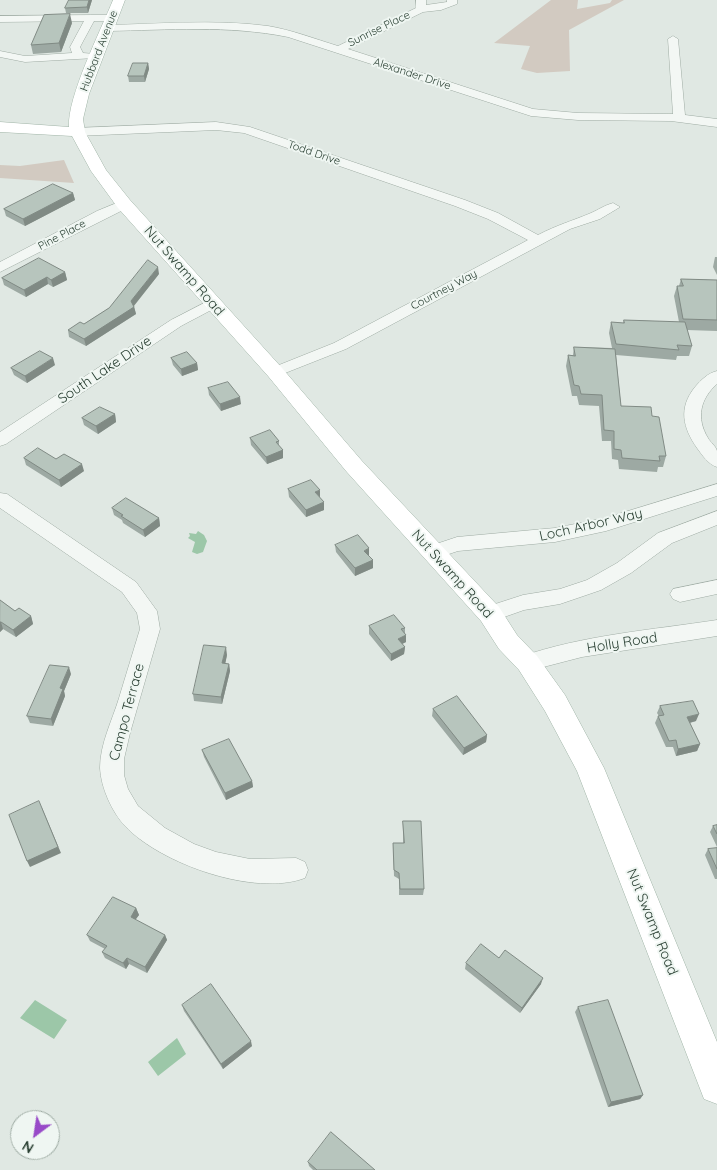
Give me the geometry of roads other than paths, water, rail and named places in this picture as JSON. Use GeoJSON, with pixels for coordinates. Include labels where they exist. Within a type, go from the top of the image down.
{"type":"FeatureCollection","features":[{"type":"Feature","properties":{"kind":"main road","name":"Hubbard Avenue"},"geometry":{"type":"LineString","coordinates":[[77,132],[76,119],[82,94],[119,0]]}},
{"type":"Feature","properties":{"kind":"main road"},"geometry":{"type":"LineString","coordinates":[[0,128],[77,132]]}},
{"type":"Feature","properties":{"kind":"main road","name":"Nut Swamp Road"},"geometry":{"type":"LineString","coordinates":[[77,132],[99,171],[124,204],[275,372],[354,466],[490,614],[508,642],[528,663],[555,703],[590,768],[717,1086]]}},
{"type":"Feature","properties":{"kind":"street","name":"Sunrise Place"},"geometry":{"type":"LineString","coordinates":[[338,50],[421,4],[447,6],[452,4],[452,0]]}},
{"type":"Feature","properties":{"kind":"street"},"geometry":{"type":"LineString","coordinates":[[0,19],[91,18],[108,27]]}},
{"type":"Feature","properties":{"kind":"street"},"geometry":{"type":"LineString","coordinates":[[79,56],[76,47],[91,18]]}},
{"type":"Feature","properties":{"kind":"street"},"geometry":{"type":"LineString","coordinates":[[81,36],[108,27]]}},
{"type":"Feature","properties":{"kind":"street","name":"Alexander Drive"},"geometry":{"type":"LineString","coordinates":[[108,27],[268,29],[290,34],[531,112],[572,117],[679,117],[717,124]]}},
{"type":"Feature","properties":{"kind":"street"},"geometry":{"type":"LineString","coordinates":[[672,39],[679,117]]}},
{"type":"Feature","properties":{"kind":"street"},"geometry":{"type":"LineString","coordinates":[[0,54],[26,59],[96,56]]}},
{"type":"Feature","properties":{"kind":"street","name":"Todd Drive"},"geometry":{"type":"LineString","coordinates":[[77,132],[216,126],[246,130],[460,203],[493,216],[538,240]]}},
{"type":"Feature","properties":{"kind":"street","name":"Pine Place"},"geometry":{"type":"LineString","coordinates":[[0,268],[124,204]]}},
{"type":"Feature","properties":{"kind":"street","name":"Courtney Way"},"geometry":{"type":"LineString","coordinates":[[275,372],[340,346],[565,226],[595,216],[613,207]]}},
{"type":"Feature","properties":{"kind":"street","name":"South Lake Drive"},"geometry":{"type":"LineString","coordinates":[[0,440],[176,323],[212,304]]}},
{"type":"Feature","properties":{"kind":"street"},"geometry":{"type":"LineString","coordinates":[[717,376],[697,396],[692,420],[698,438],[717,460]]}},
{"type":"Feature","properties":{"kind":"street","name":"Loch Arbor Way"},"geometry":{"type":"LineString","coordinates":[[434,552],[457,544],[555,535],[642,514],[717,490]]}},
{"type":"Feature","properties":{"kind":"street","name":"Campo Terrace"},"geometry":{"type":"LineString","coordinates":[[0,499],[130,587],[147,611],[150,629],[115,744],[112,766],[116,790],[130,814],[157,836],[215,864],[261,872],[296,870]]}},
{"type":"Feature","properties":{"kind":"street"},"geometry":{"type":"LineString","coordinates":[[642,514],[664,538]]}},
{"type":"Feature","properties":{"kind":"street"},"geometry":{"type":"LineString","coordinates":[[490,614],[523,603],[560,596],[594,585],[624,568],[664,538],[717,518]]}},
{"type":"Feature","properties":{"kind":"street"},"geometry":{"type":"LineString","coordinates":[[680,594],[717,587]]}},
{"type":"Feature","properties":{"kind":"street","name":"Holly Road"},"geometry":{"type":"LineString","coordinates":[[528,663],[545,657],[582,649],[717,628]]}}]}
